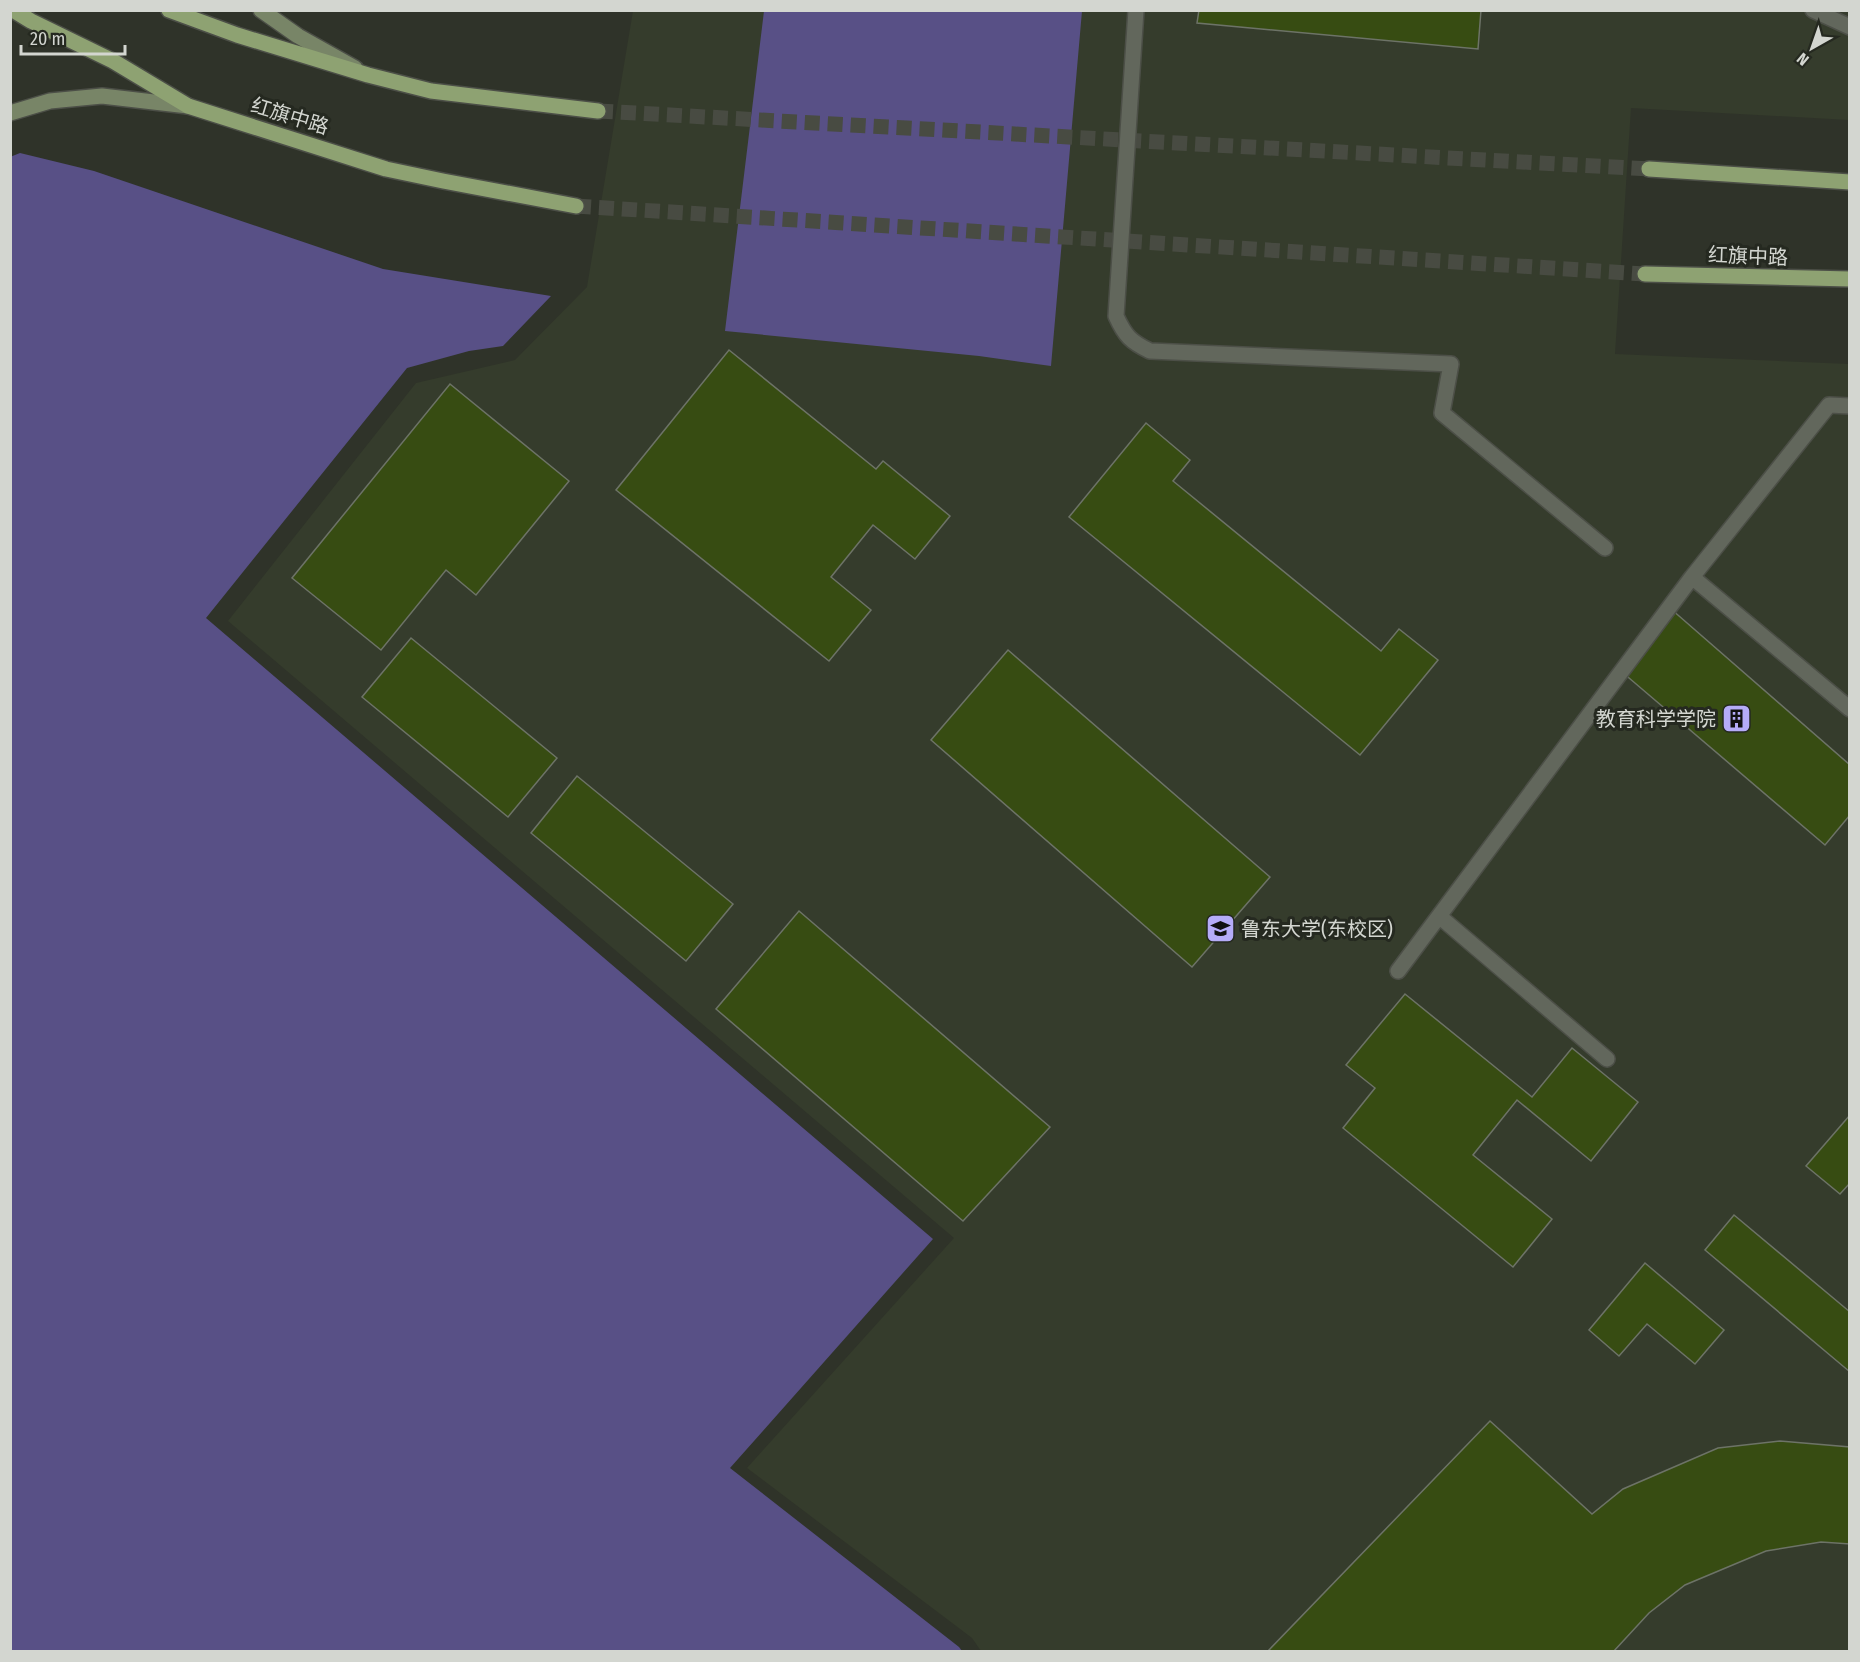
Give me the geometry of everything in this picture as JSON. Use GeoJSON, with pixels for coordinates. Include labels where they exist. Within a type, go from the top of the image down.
{"type":"FeatureCollection","features":[{"type":"Feature","properties":{"kind":"main road","name":"红旗中路"},"geometry":{"type":"LineString","coordinates":[[13,10],[113,61],[188,106],[386,169],[443,182],[576,206]]}},
{"type":"Feature","properties":{"kind":"main road"},"geometry":{"type":"LineString","coordinates":[[169,10],[237,35],[368,75],[431,91],[598,111]]}},
{"type":"Feature","properties":{"kind":"main road"},"geometry":{"type":"LineString","coordinates":[[261,10],[298,36],[368,75]]}},
{"type":"Feature","properties":{"kind":"main road"},"geometry":{"type":"LineString","coordinates":[[10,113],[50,101],[102,96],[188,106]]}},
{"type":"Feature","properties":{"kind":"main road"},"geometry":{"type":"LineString","coordinates":[[1649,169],[1850,182]]}},
{"type":"Feature","properties":{"kind":"main road","name":"红旗中路"},"geometry":{"type":"LineString","coordinates":[[1645,274],[1850,279]]}},
{"type":"Feature","properties":{"kind":"lane"},"geometry":{"type":"LineString","coordinates":[[1136,10],[1116,316],[1124,334],[1137,345],[1150,351],[1451,364],[1442,413],[1605,548]]}},
{"type":"Feature","properties":{"kind":"lane"},"geometry":{"type":"LineString","coordinates":[[1813,10],[1850,27]]}},
{"type":"Feature","properties":{"kind":"lane"},"geometry":{"type":"LineString","coordinates":[[1398,971],[1692,577],[1828,405],[1850,406]]}},
{"type":"Feature","properties":{"kind":"lane"},"geometry":{"type":"LineString","coordinates":[[1692,577],[1850,709]]}},
{"type":"Feature","properties":{"kind":"lane"},"geometry":{"type":"LineString","coordinates":[[1439,916],[1607,1059]]}},
{"type":"Feature","properties":{"kind":"shaded area","name":"鲁东大学(东校区)"},"geometry":{"type":"Polygon","coordinates":[[[633,11],[1849,11],[1849,120],[1631,108],[1615,354],[1849,364],[1849,1651],[981,1651],[972,1638],[747,1468],[954,1238],[228,621],[416,383],[515,360],[587,287],[633,11]]]}},
{"type":"Feature","properties":{"kind":"shaded area"},"geometry":{"type":"Polygon","coordinates":[[[764,11],[1082,11],[1051,366],[979,356],[725,331],[764,11]]]}},
{"type":"Feature","properties":{"kind":"shaded area"},"geometry":{"type":"Polygon","coordinates":[[[20,153],[94,171],[383,269],[551,296],[503,346],[469,351],[407,368],[206,618],[933,1239],[730,1468],[962,1651],[11,1651],[10,157],[20,153]]]}},
{"type":"Feature","properties":{"kind":"building"},"geometry":{"type":"Polygon","coordinates":[[[1199,10],[1481,10],[1478,49],[1197,23],[1199,10]]]}},
{"type":"Feature","properties":{"kind":"building"},"geometry":{"type":"Polygon","coordinates":[[[729,350],[876,469],[883,461],[950,516],[915,559],[873,525],[831,577],[871,610],[829,661],[616,490],[729,350]]]}},
{"type":"Feature","properties":{"kind":"building"},"geometry":{"type":"Polygon","coordinates":[[[450,384],[569,481],[476,595],[446,570],[381,650],[292,578],[450,384]]]}},
{"type":"Feature","properties":{"kind":"building"},"geometry":{"type":"Polygon","coordinates":[[[1146,423],[1190,460],[1173,481],[1381,651],[1399,629],[1438,660],[1360,755],[1069,517],[1146,423]]]}},
{"type":"Feature","properties":{"kind":"building","name":"教育科学学院"},"geometry":{"type":"Polygon","coordinates":[[[1671,609],[1850,765],[1850,815],[1825,845],[1622,672],[1671,609]]]}},
{"type":"Feature","properties":{"kind":"building"},"geometry":{"type":"Polygon","coordinates":[[[411,638],[557,758],[508,817],[362,697],[411,638]]]}},
{"type":"Feature","properties":{"kind":"building"},"geometry":{"type":"Polygon","coordinates":[[[1008,650],[1270,877],[1192,967],[931,740],[1008,650]]]}},
{"type":"Feature","properties":{"kind":"building"},"geometry":{"type":"Polygon","coordinates":[[[577,776],[733,904],[686,961],[531,833],[577,776]]]}},
{"type":"Feature","properties":{"kind":"building"},"geometry":{"type":"Polygon","coordinates":[[[799,911],[1050,1127],[963,1221],[716,1009],[799,911]]]}},
{"type":"Feature","properties":{"kind":"building"},"geometry":{"type":"Polygon","coordinates":[[[1405,994],[1532,1097],[1572,1048],[1638,1102],[1591,1161],[1517,1100],[1473,1155],[1552,1219],[1513,1267],[1343,1128],[1375,1088],[1346,1065],[1405,994]]]}},
{"type":"Feature","properties":{"kind":"building"},"geometry":{"type":"Polygon","coordinates":[[[1850,1115],[1850,1183],[1840,1194],[1806,1166],[1850,1115]]]}},
{"type":"Feature","properties":{"kind":"building"},"geometry":{"type":"Polygon","coordinates":[[[1734,1215],[1850,1312],[1850,1372],[1705,1250],[1734,1215]]]}},
{"type":"Feature","properties":{"kind":"building"},"geometry":{"type":"Polygon","coordinates":[[[1645,1263],[1724,1330],[1695,1364],[1647,1324],[1619,1356],[1589,1330],[1645,1263]]]}},
{"type":"Feature","properties":{"kind":"building"},"geometry":{"type":"Polygon","coordinates":[[[1490,1421],[1592,1514],[1623,1489],[1718,1448],[1780,1441],[1850,1447],[1850,1544],[1821,1542],[1766,1551],[1685,1585],[1649,1613],[1613,1652],[1267,1652],[1490,1421]]]}},
{"type":"Feature","properties":{"kind":"tunnel"},"geometry":{"type":"LineString","coordinates":[[598,111],[1649,169]]}},
{"type":"Feature","properties":{"kind":"tunnel"},"geometry":{"type":"LineString","coordinates":[[576,206],[1645,274]]}},
{"type":"Feature","properties":{"kind":"place","name":"教育科学学院"},"geometry":{"type":"Point","coordinates":[1737,719]}},
{"type":"Feature","properties":{"kind":"place","name":"鲁东大学(东校区)"},"geometry":{"type":"Point","coordinates":[1220,929]}}]}
